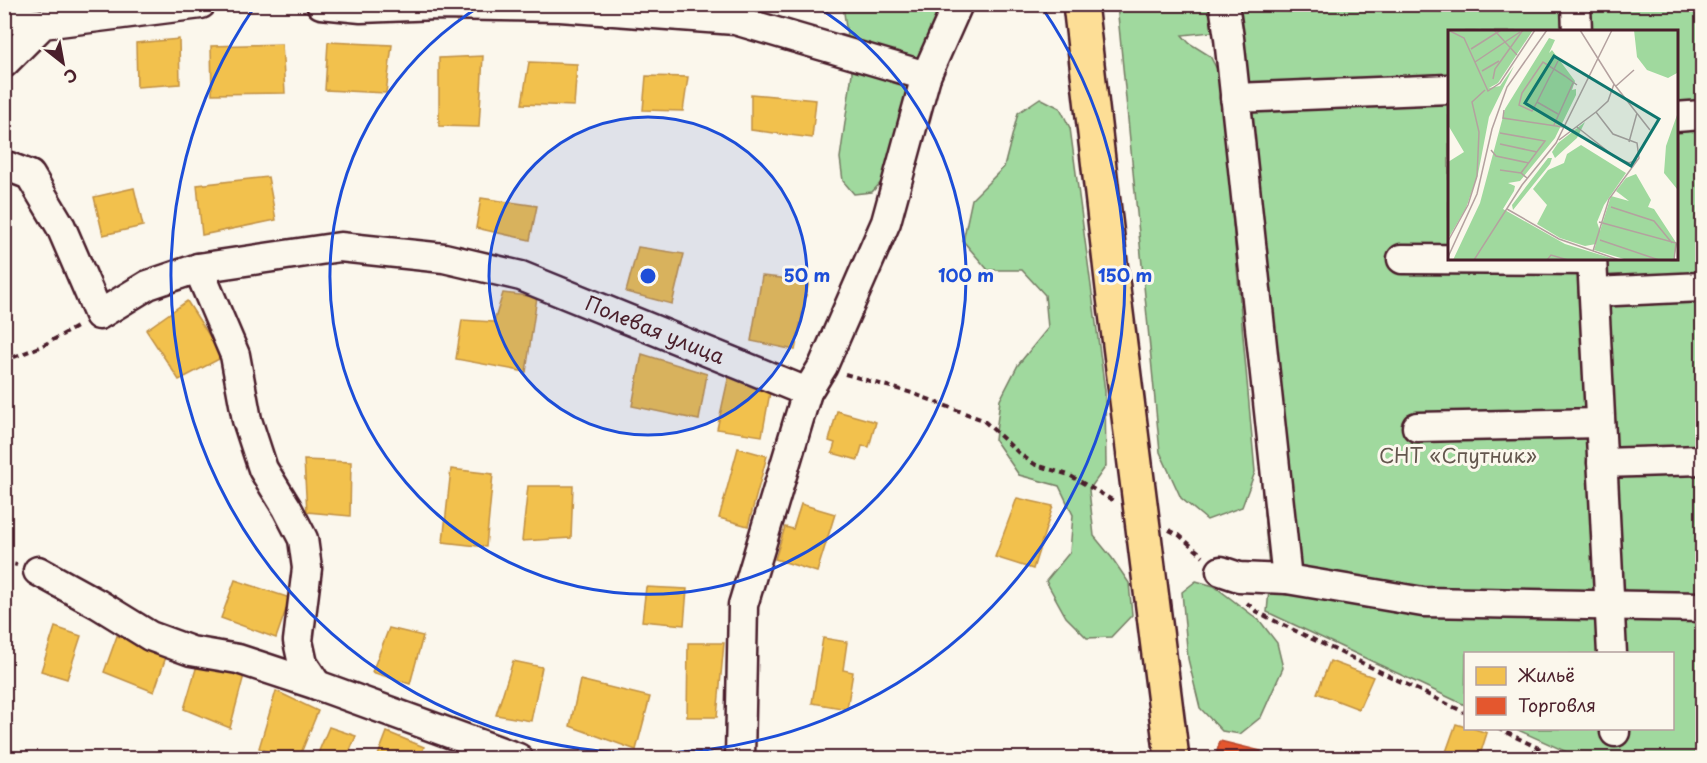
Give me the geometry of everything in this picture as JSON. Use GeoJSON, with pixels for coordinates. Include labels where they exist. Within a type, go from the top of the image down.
{"type":"FeatureCollection","features":[{"type":"Feature","properties":{"kind":"main road"},"geometry":{"type":"LineString","coordinates":[[1080,4],[1140,515],[1172,759]]}},
{"type":"Feature","properties":{"kind":"street"},"geometry":{"type":"LineString","coordinates":[[4,15],[7,18],[44,24],[201,4]]}},
{"type":"Feature","properties":{"kind":"street"},"geometry":{"type":"LineString","coordinates":[[321,4],[361,8],[437,5],[560,7],[735,21],[926,76]]}},
{"type":"Feature","properties":{"kind":"street"},"geometry":{"type":"LineString","coordinates":[[740,759],[743,605],[807,392],[823,366],[886,222],[926,76],[958,4]]}},
{"type":"Feature","properties":{"kind":"street"},"geometry":{"type":"LineString","coordinates":[[1224,4],[1287,579]]}},
{"type":"Feature","properties":{"kind":"street"},"geometry":{"type":"LineString","coordinates":[[1576,4],[1577,30]]}},
{"type":"Feature","properties":{"kind":"street"},"geometry":{"type":"LineString","coordinates":[[4,63],[44,24]]}},
{"type":"Feature","properties":{"kind":"street"},"geometry":{"type":"LineString","coordinates":[[1235,98],[1448,89]]}},
{"type":"Feature","properties":{"kind":"street"},"geometry":{"type":"LineString","coordinates":[[1677,117],[1702,115]]}},
{"type":"Feature","properties":{"kind":"street"},"geometry":{"type":"LineString","coordinates":[[4,165],[30,175],[61,226],[99,315]]}},
{"type":"Feature","properties":{"kind":"street","name":"Полевая улица"},"geometry":{"type":"LineString","coordinates":[[99,315],[148,285],[198,268],[340,247],[444,258],[521,276],[807,392]]}},
{"type":"Feature","properties":{"kind":"street"},"geometry":{"type":"LineString","coordinates":[[1402,258],[1448,258]]}},
{"type":"Feature","properties":{"kind":"street"},"geometry":{"type":"LineString","coordinates":[[1592,260],[1612,652]]}},
{"type":"Feature","properties":{"kind":"street"},"geometry":{"type":"LineString","coordinates":[[198,268],[235,355],[247,420],[262,469],[287,508],[303,539],[307,568],[298,641],[303,664],[316,685]]}},
{"type":"Feature","properties":{"kind":"street"},"geometry":{"type":"LineString","coordinates":[[1594,292],[1702,287]]}},
{"type":"Feature","properties":{"kind":"street"},"geometry":{"type":"LineString","coordinates":[[1417,427],[1600,423]]}},
{"type":"Feature","properties":{"kind":"street"},"geometry":{"type":"LineString","coordinates":[[1602,463],[1702,460]]}},
{"type":"Feature","properties":{"kind":"street"},"geometry":{"type":"LineString","coordinates":[[38,570],[150,636],[191,651],[238,658],[518,759]]}},
{"type":"Feature","properties":{"kind":"street"},"geometry":{"type":"LineString","coordinates":[[1221,572],[1239,577],[1287,579],[1423,602],[1702,607]]}},
{"type":"Feature","properties":{"kind":"path"},"geometry":{"type":"LineString","coordinates":[[4,361],[42,346],[99,315]]}},
{"type":"Feature","properties":{"kind":"path"},"geometry":{"type":"LineString","coordinates":[[823,366],[912,393],[983,420],[1021,455],[1036,465],[1069,475],[1179,535],[1221,572],[1238,594],[1256,610],[1464,712]]}},
{"type":"Feature","properties":{"kind":"path"},"geometry":{"type":"LineString","coordinates":[[1499,730],[1559,759]]}},
{"type":"Feature","properties":{"kind":"green space"},"geometry":{"type":"Polygon","coordinates":[[[843,5],[945,5],[885,178],[872,192],[854,194],[843,181],[840,158],[852,73],[843,5]]]}},
{"type":"Feature","properties":{"kind":"green space","name":"СНТ «Спутник»"},"geometry":{"type":"Polygon","coordinates":[[[1117,5],[1702,5],[1702,758],[1580,758],[1518,730],[1674,730],[1674,652],[1464,652],[1464,705],[1267,612],[1270,579],[1221,31],[1182,35],[1189,43],[1210,56],[1220,75],[1255,472],[1242,507],[1207,520],[1181,498],[1160,452],[1117,5]]]}},
{"type":"Feature","properties":{"kind":"green space"},"geometry":{"type":"Polygon","coordinates":[[[1040,98],[1060,108],[1070,128],[1105,391],[1106,466],[1089,490],[1094,536],[1129,583],[1132,615],[1111,637],[1087,638],[1066,617],[1046,581],[1070,552],[1073,515],[1059,486],[1019,475],[995,440],[1000,400],[1018,365],[1048,328],[1045,295],[1022,270],[988,270],[963,241],[972,199],[1004,167],[1018,113],[1040,98]]]}},
{"type":"Feature","properties":{"kind":"green space"},"geometry":{"type":"Polygon","coordinates":[[[1196,581],[1214,586],[1260,621],[1277,643],[1283,668],[1261,717],[1240,734],[1222,731],[1200,708],[1188,659],[1182,592],[1196,581]]]}},
{"type":"Feature","properties":{"kind":"building: Жильё"},"geometry":{"type":"Polygon","coordinates":[[[179,39],[180,84],[137,87],[136,43],[179,39]]]}},
{"type":"Feature","properties":{"kind":"building: Жильё"},"geometry":{"type":"Polygon","coordinates":[[[328,42],[392,45],[386,93],[325,90],[328,42]]]}},
{"type":"Feature","properties":{"kind":"building: Жильё"},"geometry":{"type":"Polygon","coordinates":[[[282,44],[285,93],[212,94],[211,46],[282,44]]]}},
{"type":"Feature","properties":{"kind":"building: Жильё"},"geometry":{"type":"Polygon","coordinates":[[[483,56],[479,127],[439,126],[439,58],[483,56]]]}},
{"type":"Feature","properties":{"kind":"building: Жильё"},"geometry":{"type":"Polygon","coordinates":[[[529,62],[577,64],[574,106],[522,104],[529,62]]]}},
{"type":"Feature","properties":{"kind":"building: Жильё"},"geometry":{"type":"Polygon","coordinates":[[[646,76],[688,77],[683,111],[643,110],[646,76]]]}},
{"type":"Feature","properties":{"kind":"building: Жильё"},"geometry":{"type":"Polygon","coordinates":[[[751,94],[816,100],[812,138],[751,130],[751,94]]]}},
{"type":"Feature","properties":{"kind":"building: Жильё"},"geometry":{"type":"Polygon","coordinates":[[[268,177],[276,220],[202,235],[197,185],[268,177]]]}},
{"type":"Feature","properties":{"kind":"building: Жильё"},"geometry":{"type":"Polygon","coordinates":[[[134,188],[143,226],[103,235],[94,197],[134,188]]]}},
{"type":"Feature","properties":{"kind":"building: Жильё"},"geometry":{"type":"Polygon","coordinates":[[[481,198],[537,206],[530,240],[476,228],[481,198]]]}},
{"type":"Feature","properties":{"kind":"building: Жильё"},"geometry":{"type":"Polygon","coordinates":[[[638,247],[684,254],[672,304],[626,292],[638,247]]]}},
{"type":"Feature","properties":{"kind":"building: Жильё"},"geometry":{"type":"Polygon","coordinates":[[[762,276],[809,281],[795,350],[751,341],[762,276]]]}},
{"type":"Feature","properties":{"kind":"building: Жильё"},"geometry":{"type":"Polygon","coordinates":[[[503,293],[537,297],[526,372],[456,359],[462,320],[494,322],[503,293]]]}},
{"type":"Feature","properties":{"kind":"building: Жильё"},"geometry":{"type":"Polygon","coordinates":[[[187,301],[223,357],[179,380],[146,330],[187,301]]]}},
{"type":"Feature","properties":{"kind":"building: Жильё"},"geometry":{"type":"Polygon","coordinates":[[[642,354],[707,374],[699,420],[632,406],[642,354]]]}},
{"type":"Feature","properties":{"kind":"building: Жильё"},"geometry":{"type":"Polygon","coordinates":[[[729,375],[771,387],[762,436],[717,429],[729,375]]]}},
{"type":"Feature","properties":{"kind":"building: Жильё"},"geometry":{"type":"Polygon","coordinates":[[[837,411],[876,422],[869,447],[862,446],[858,460],[832,453],[835,443],[829,441],[837,411]]]}},
{"type":"Feature","properties":{"kind":"building: Жильё"},"geometry":{"type":"Polygon","coordinates":[[[738,448],[767,456],[748,526],[719,518],[738,448]]]}},
{"type":"Feature","properties":{"kind":"building: Жильё"},"geometry":{"type":"Polygon","coordinates":[[[304,460],[351,462],[350,516],[307,512],[304,460]]]}},
{"type":"Feature","properties":{"kind":"building: Жильё"},"geometry":{"type":"Polygon","coordinates":[[[451,469],[493,474],[486,547],[443,542],[451,469]]]}},
{"type":"Feature","properties":{"kind":"building: Жильё"},"geometry":{"type":"Polygon","coordinates":[[[528,486],[573,486],[571,538],[522,541],[528,486]]]}},
{"type":"Feature","properties":{"kind":"building: Жильё"},"geometry":{"type":"Polygon","coordinates":[[[1017,498],[1053,506],[1033,569],[995,557],[1017,498]]]}},
{"type":"Feature","properties":{"kind":"building: Жильё"},"geometry":{"type":"Polygon","coordinates":[[[801,504],[835,514],[817,572],[775,559],[785,527],[793,529],[801,504]]]}},
{"type":"Feature","properties":{"kind":"building: Жильё"},"geometry":{"type":"Polygon","coordinates":[[[235,580],[290,598],[276,638],[221,618],[235,580]]]}},
{"type":"Feature","properties":{"kind":"building: Жильё"},"geometry":{"type":"Polygon","coordinates":[[[646,587],[687,589],[684,625],[642,621],[646,587]]]}},
{"type":"Feature","properties":{"kind":"building: Жильё"},"geometry":{"type":"Polygon","coordinates":[[[55,627],[81,636],[67,679],[41,671],[55,627]]]}},
{"type":"Feature","properties":{"kind":"building: Жильё"},"geometry":{"type":"Polygon","coordinates":[[[389,628],[423,636],[410,684],[372,672],[389,628]]]}},
{"type":"Feature","properties":{"kind":"building: Жильё"},"geometry":{"type":"Polygon","coordinates":[[[117,636],[168,651],[154,692],[104,672],[117,636]]]}},
{"type":"Feature","properties":{"kind":"building: Жильё"},"geometry":{"type":"Polygon","coordinates":[[[823,638],[847,642],[843,670],[853,672],[847,709],[812,703],[823,638]]]}},
{"type":"Feature","properties":{"kind":"building: Жильё"},"geometry":{"type":"Polygon","coordinates":[[[688,643],[724,643],[717,717],[687,717],[688,643]]]}},
{"type":"Feature","properties":{"kind":"building: Жильё"},"geometry":{"type":"Polygon","coordinates":[[[513,661],[542,667],[531,721],[496,715],[513,661]]]}},
{"type":"Feature","properties":{"kind":"building: Жильё"},"geometry":{"type":"Polygon","coordinates":[[[1330,661],[1373,677],[1359,709],[1317,693],[1330,661]]]}},
{"type":"Feature","properties":{"kind":"building: Жильё"},"geometry":{"type":"Polygon","coordinates":[[[198,662],[244,675],[230,728],[184,709],[198,662]]]}},
{"type":"Feature","properties":{"kind":"building: Жильё"},"geometry":{"type":"Polygon","coordinates":[[[580,680],[650,697],[636,750],[570,726],[580,680]]]}},
{"type":"Feature","properties":{"kind":"building: Жильё"},"geometry":{"type":"Polygon","coordinates":[[[276,691],[318,711],[299,758],[284,758],[259,748],[276,691]]]}},
{"type":"Feature","properties":{"kind":"building: Жильё"},"geometry":{"type":"Polygon","coordinates":[[[1456,724],[1464,726],[1464,730],[1478,730],[1487,733],[1479,758],[1446,752],[1456,724]]]}},
{"type":"Feature","properties":{"kind":"building: Жильё"},"geometry":{"type":"Polygon","coordinates":[[[329,727],[356,736],[347,758],[316,758],[329,727]]]}},
{"type":"Feature","properties":{"kind":"building: Жильё"},"geometry":{"type":"Polygon","coordinates":[[[387,732],[424,747],[420,758],[377,758],[387,732]]]}},
{"type":"Feature","properties":{"kind":"building: Торговля"},"geometry":{"type":"Polygon","coordinates":[[[1220,741],[1261,751],[1259,758],[1215,758],[1220,741]]]}}]}
